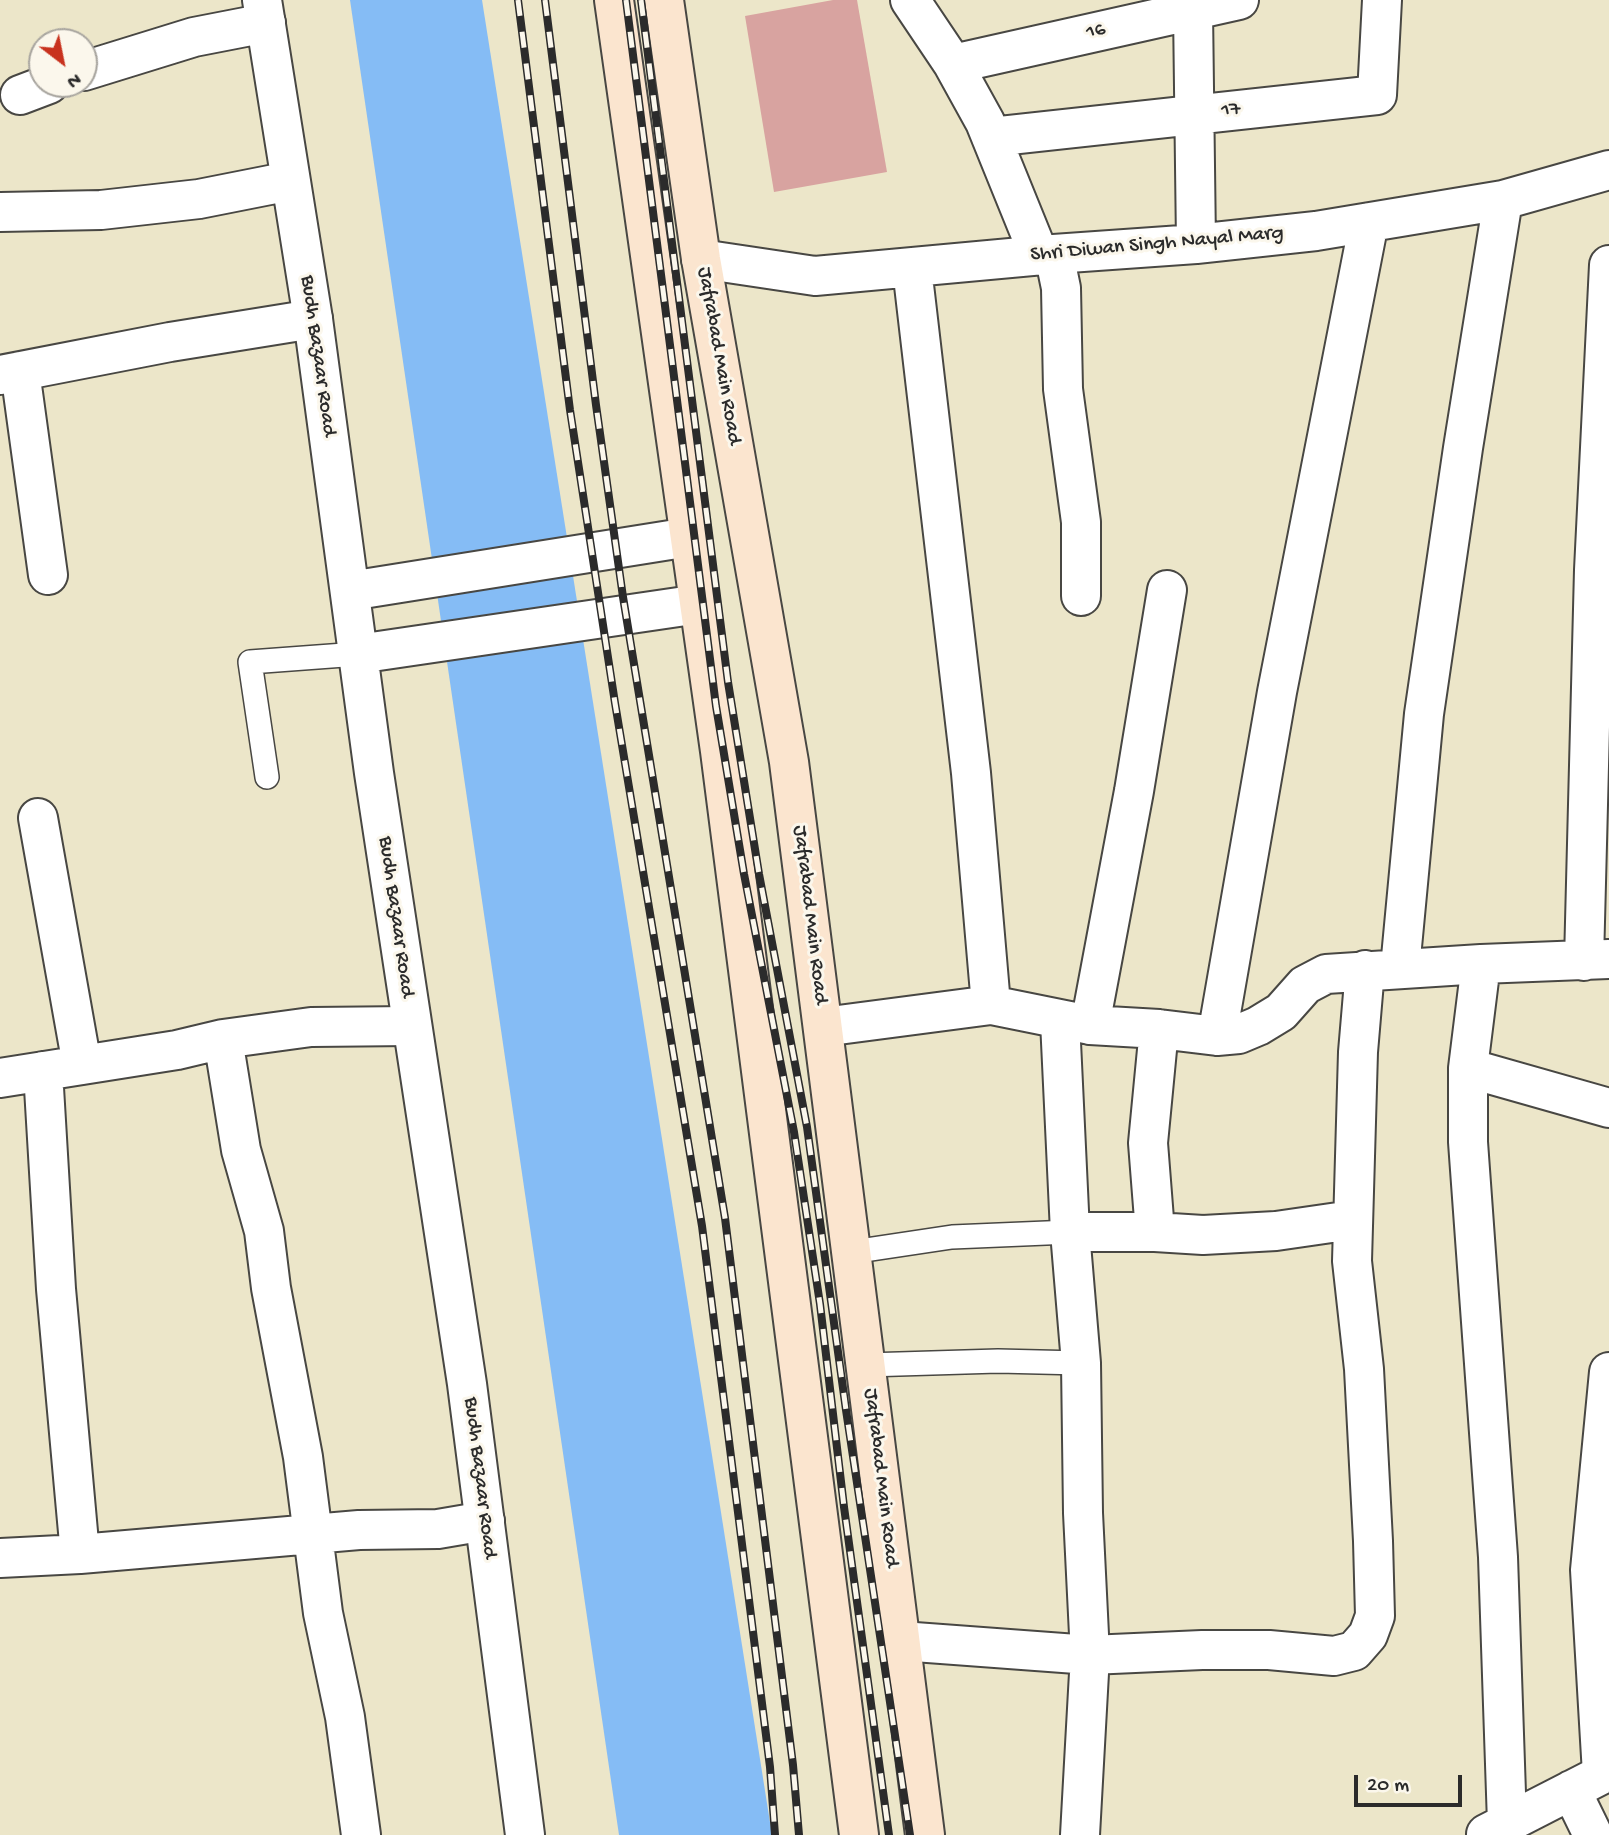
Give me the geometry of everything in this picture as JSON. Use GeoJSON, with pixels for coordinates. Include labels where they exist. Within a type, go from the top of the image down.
{"type":"FeatureCollection","features":[{"type":"Feature","properties":{"kind":"main road"},"geometry":{"type":"LineString","coordinates":[[614,0],[720,751],[859,1835]]}},
{"type":"Feature","properties":{"kind":"main road","name":"Jafrabad Main Road"},"geometry":{"type":"LineString","coordinates":[[664,0],[701,259],[789,762],[925,1835]]}},
{"type":"Feature","properties":{"kind":"street"},"geometry":{"type":"LineString","coordinates":[[910,0],[953,64],[991,137],[1061,288],[1063,389],[1081,522],[1081,596]]}},
{"type":"Feature","properties":{"kind":"street","name":"16"},"geometry":{"type":"LineString","coordinates":[[953,64],[1239,0]]}},
{"type":"Feature","properties":{"kind":"street","name":"17"},"geometry":{"type":"LineString","coordinates":[[991,137],[1377,95],[1382,0]]}},
{"type":"Feature","properties":{"kind":"street"},"geometry":{"type":"LineString","coordinates":[[1193,10],[1196,244]]}},
{"type":"Feature","properties":{"kind":"street"},"geometry":{"type":"LineString","coordinates":[[98,67],[264,12]]}},
{"type":"Feature","properties":{"kind":"street","name":"Budh Bazaar Road"},"geometry":{"type":"LineString","coordinates":[[264,12],[313,319],[411,1026],[467,1384],[525,1835]]}},
{"type":"Feature","properties":{"kind":"street","name":"Shri Diwan Singh Nayal Marg"},"geometry":{"type":"LineString","coordinates":[[701,259],[815,276],[1047,254],[1196,244],[1316,230],[1503,200],[1609,170]]}},
{"type":"Feature","properties":{"kind":"street"},"geometry":{"type":"LineString","coordinates":[[0,212],[101,210],[199,199],[290,181]]}},
{"type":"Feature","properties":{"kind":"street"},"geometry":{"type":"LineString","coordinates":[[901,1641],[1090,1656],[1202,1650],[1269,1650],[1334,1656],[1354,1651],[1368,1635],[1375,1616],[1373,1553],[1364,1369],[1352,1261],[1358,1052],[1382,969],[1503,200]]}},
{"type":"Feature","properties":{"kind":"street"},"geometry":{"type":"LineString","coordinates":[[1217,1035],[1277,692],[1369,222]]}},
{"type":"Feature","properties":{"kind":"street"},"geometry":{"type":"LineString","coordinates":[[823,1027],[991,1005],[1075,1023],[1217,1035],[1239,1034],[1281,1012],[1305,985],[1326,974],[1596,960],[1593,584],[1609,265]]}},
{"type":"Feature","properties":{"kind":"street"},"geometry":{"type":"LineString","coordinates":[[912,268],[971,773],[991,1005]]}},
{"type":"Feature","properties":{"kind":"street"},"geometry":{"type":"LineString","coordinates":[[48,575],[10,373],[170,342],[313,319]]}},
{"type":"Feature","properties":{"kind":"street"},"geometry":{"type":"LineString","coordinates":[[350,591],[689,537]]}},
{"type":"Feature","properties":{"kind":"street"},"geometry":{"type":"LineString","coordinates":[[1080,1835],[1090,1656],[1083,1514],[1081,1363],[1070,1232],[1075,1023],[1134,791],[1167,590]]}},
{"type":"Feature","properties":{"kind":"street"},"geometry":{"type":"LineString","coordinates":[[358,654],[699,604]]}},
{"type":"Feature","properties":{"kind":"street"},"geometry":{"type":"LineString","coordinates":[[38,818],[82,1065]]}},
{"type":"Feature","properties":{"kind":"street"},"geometry":{"type":"LineString","coordinates":[[1481,964],[1468,1068],[1468,1142],[1498,1557],[1496,1829],[1594,1779]]}},
{"type":"Feature","properties":{"kind":"street"},"geometry":{"type":"LineString","coordinates":[[0,1078],[177,1050],[223,1039],[311,1027],[411,1026]]}},
{"type":"Feature","properties":{"kind":"street"},"geometry":{"type":"LineString","coordinates":[[1155,1232],[1148,1143],[1159,1029]]}},
{"type":"Feature","properties":{"kind":"street"},"geometry":{"type":"LineString","coordinates":[[223,1039],[242,1150],[264,1231],[271,1288],[303,1457],[323,1613],[345,1717],[360,1835]]}},
{"type":"Feature","properties":{"kind":"street"},"geometry":{"type":"LineString","coordinates":[[1468,1068],[1609,1108]]}},
{"type":"Feature","properties":{"kind":"street"},"geometry":{"type":"LineString","coordinates":[[43,1071],[56,1289],[80,1555]]}},
{"type":"Feature","properties":{"kind":"street"},"geometry":{"type":"LineString","coordinates":[[1070,1232],[1203,1235],[1276,1231],[1352,1220]]}},
{"type":"Feature","properties":{"kind":"street"},"geometry":{"type":"LineString","coordinates":[[1593,1835],[1590,1570],[1609,1372]]}},
{"type":"Feature","properties":{"kind":"street"},"geometry":{"type":"LineString","coordinates":[[0,1558],[80,1555],[359,1530],[438,1530],[485,1521]]}},
{"type":"Feature","properties":{"kind":"lane"},"geometry":{"type":"LineString","coordinates":[[267,777],[250,662],[358,654]]}},
{"type":"Feature","properties":{"kind":"lane"},"geometry":{"type":"LineString","coordinates":[[852,1252],[952,1237],[1070,1232]]}},
{"type":"Feature","properties":{"kind":"lane"},"geometry":{"type":"LineString","coordinates":[[866,1365],[998,1361],[1081,1363]]}},
{"type":"Feature","properties":{"kind":"water"},"geometry":{"type":"Polygon","coordinates":[[[350,0],[482,0],[772,1835],[619,1835],[350,0]]]}},
{"type":"Feature","properties":{"kind":"building"},"geometry":{"type":"Polygon","coordinates":[[[833,0],[857,0],[887,172],[774,192],[745,16],[833,0]]]}},
{"type":"Feature","properties":{"kind":"railway"},"geometry":{"type":"LineString","coordinates":[[518,0],[570,410],[615,703],[702,1226],[770,1767],[775,1835]]}},
{"type":"Feature","properties":{"kind":"railway"},"geometry":{"type":"LineString","coordinates":[[545,0],[623,597],[725,1218],[793,1765],[799,1835]]}},
{"type":"Feature","properties":{"kind":"railway"},"geometry":{"type":"LineString","coordinates":[[626,0],[716,706],[744,874],[794,1132],[820,1304],[844,1507],[889,1835]]}},
{"type":"Feature","properties":{"kind":"railway"},"geometry":{"type":"LineString","coordinates":[[641,0],[728,682],[759,874],[807,1127],[846,1410],[910,1835]]}}]}
